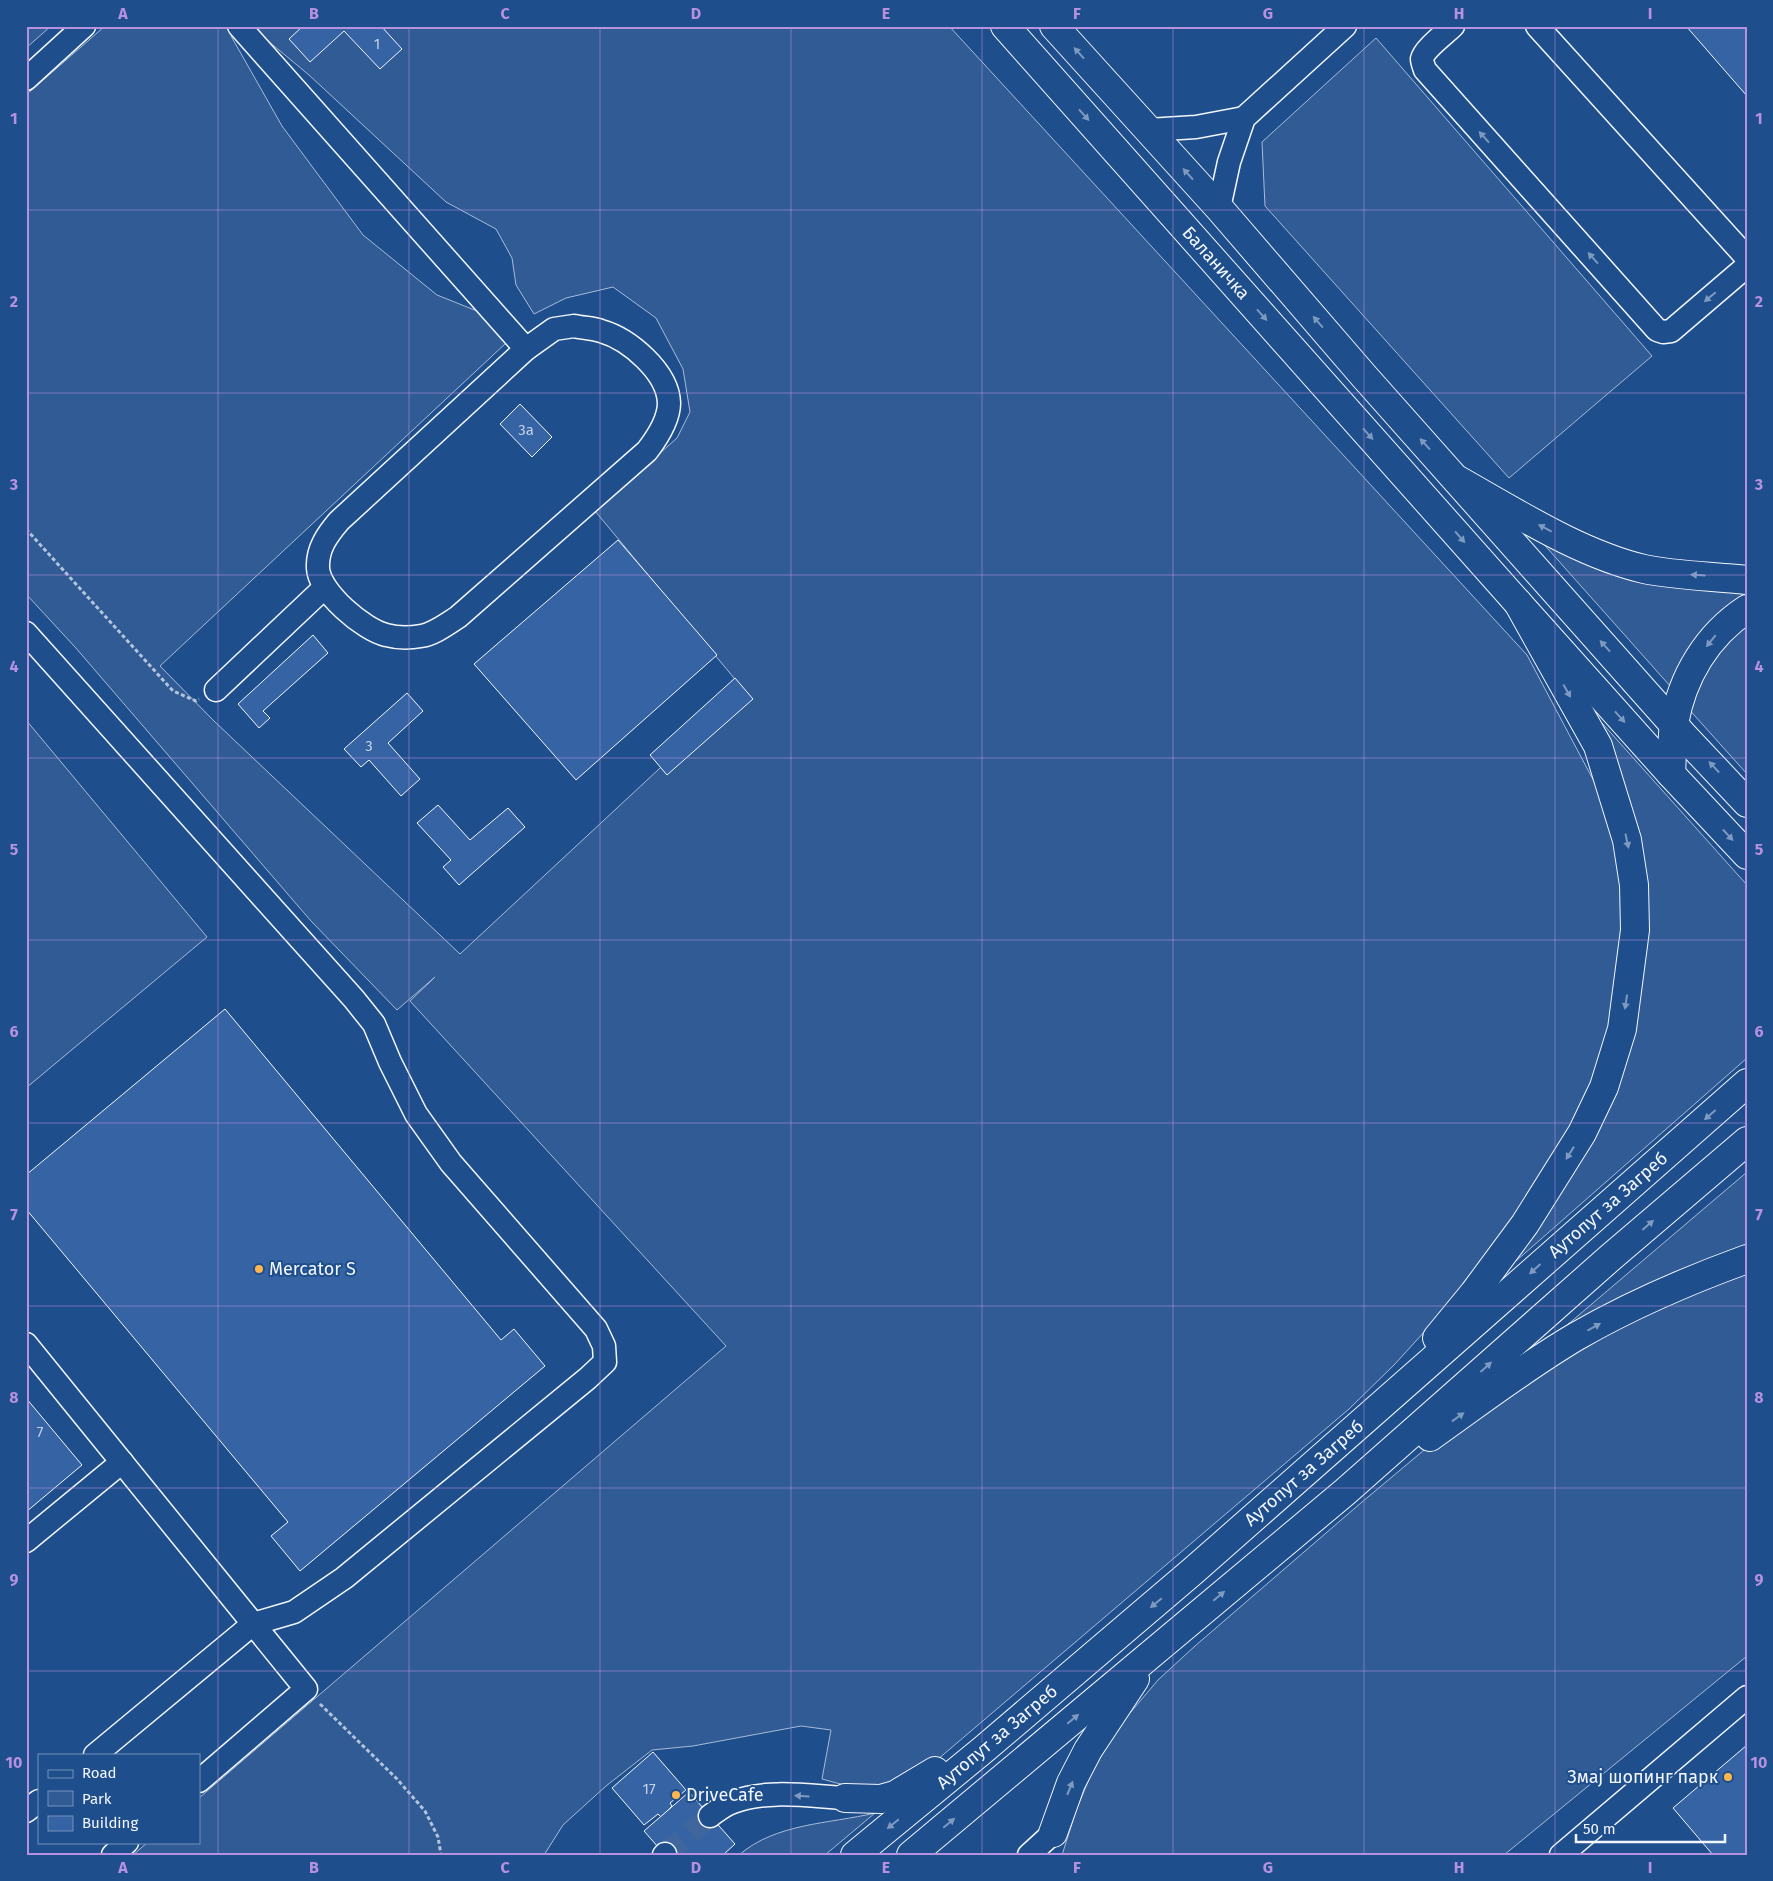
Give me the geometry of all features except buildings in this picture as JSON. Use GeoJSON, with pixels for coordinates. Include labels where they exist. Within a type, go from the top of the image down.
{"type":"FeatureCollection","features":[{"type":"Feature","properties":{"kind":"main road","name":"Баланичка"},"geometry":{"type":"LineString","coordinates":[[1005,26],[1518,603]]}},
{"type":"Feature","properties":{"kind":"main road"},"geometry":{"type":"LineString","coordinates":[[1054,26],[1219,208],[1362,375],[1747,803]]}},
{"type":"Feature","properties":{"kind":"main road"},"geometry":{"type":"LineString","coordinates":[[1336,397],[1362,375]]}},
{"type":"Feature","properties":{"kind":"main road"},"geometry":{"type":"LineString","coordinates":[[1458,480],[1548,530],[1613,559],[1662,572],[1747,580]]}},
{"type":"Feature","properties":{"kind":"main road"},"geometry":{"type":"LineString","coordinates":[[1518,603],[1671,774],[1747,855]]}},
{"type":"Feature","properties":{"kind":"main road"},"geometry":{"type":"LineString","coordinates":[[1377,1409],[1474,1294],[1556,1175],[1582,1133],[1604,1087],[1622,1029],[1635,930],[1634,885],[1627,840],[1598,746],[1518,603]]}},
{"type":"Feature","properties":{"kind":"main road"},"geometry":{"type":"LineString","coordinates":[[1671,774],[1674,724],[1681,697],[1699,658],[1722,628],[1747,609]]}},
{"type":"Feature","properties":{"kind":"main road","name":"Аутопут за Загреб"},"geometry":{"type":"LineString","coordinates":[[855,1855],[984,1749],[1193,1571],[1747,1084]]}},
{"type":"Feature","properties":{"kind":"main road","name":"Аутопут за Загреб"},"geometry":{"type":"LineString","coordinates":[[911,1855],[1345,1492],[1611,1257],[1747,1141]]}},
{"type":"Feature","properties":{"kind":"main road"},"geometry":{"type":"LineString","coordinates":[[1345,1492],[1422,1444],[1512,1378],[1577,1336],[1652,1297],[1747,1259]]}},
{"type":"Feature","properties":{"kind":"main road"},"geometry":{"type":"LineString","coordinates":[[1050,1844],[1072,1783],[1088,1750],[1155,1650]]}},
{"type":"Feature","properties":{"kind":"main road"},"geometry":{"type":"LineString","coordinates":[[844,1798],[881,1799],[895,1795],[932,1772],[984,1749]]}},
{"type":"Feature","properties":{"kind":"street"},"geometry":{"type":"LineString","coordinates":[[26,79],[84,26]]}},
{"type":"Feature","properties":{"kind":"street"},"geometry":{"type":"LineString","coordinates":[[239,26],[526,349]]}},
{"type":"Feature","properties":{"kind":"street"},"geometry":{"type":"LineString","coordinates":[[1219,208],[1229,162],[1244,118],[1345,26]]}},
{"type":"Feature","properties":{"kind":"street"},"geometry":{"type":"LineString","coordinates":[[1453,26],[1424,55],[1422,60],[1425,70],[1656,330],[1663,332],[1671,331],[1747,266]]}},
{"type":"Feature","properties":{"kind":"street"},"geometry":{"type":"LineString","coordinates":[[1537,26],[1747,258]]}},
{"type":"Feature","properties":{"kind":"street"},"geometry":{"type":"LineString","coordinates":[[1148,130],[1196,127],[1244,118]]}},
{"type":"Feature","properties":{"kind":"street"},"geometry":{"type":"LineString","coordinates":[[574,326],[601,331],[633,348],[659,374],[667,388],[669,404],[656,440],[647,451],[458,616],[440,628],[422,636],[403,638],[385,635],[351,614],[324,588],[318,570],[320,550],[327,535],[339,521],[526,349],[554,329],[574,326]]}},
{"type":"Feature","properties":{"kind":"street"},"geometry":{"type":"LineString","coordinates":[[216,690],[324,588]]}},
{"type":"Feature","properties":{"kind":"street"},"geometry":{"type":"LineString","coordinates":[[26,633],[354,999],[374,1024],[390,1062],[416,1114],[451,1163],[596,1329],[604,1346],[605,1362],[344,1578],[294,1612],[253,1624],[95,1754]]}},
{"type":"Feature","properties":{"kind":"street"},"geometry":{"type":"LineString","coordinates":[[26,1344],[306,1689],[200,1780]]}},
{"type":"Feature","properties":{"kind":"street"},"geometry":{"type":"LineString","coordinates":[[26,1541],[122,1462]]}},
{"type":"Feature","properties":{"kind":"street"},"geometry":{"type":"LineString","coordinates":[[1561,1855],[1747,1697]]}},
{"type":"Feature","properties":{"kind":"street"},"geometry":{"type":"LineString","coordinates":[[710,1816],[732,1802],[760,1796],[788,1795],[844,1798]]}},
{"type":"Feature","properties":{"kind":"street"},"geometry":{"type":"LineString","coordinates":[[26,1811],[38,1802]]}},
{"type":"Feature","properties":{"kind":"street"},"geometry":{"type":"LineString","coordinates":[[113,1855],[125,1844]]}},
{"type":"Feature","properties":{"kind":"street"},"geometry":{"type":"LineString","coordinates":[[1029,1855],[1050,1844]]}},
{"type":"Feature","properties":{"kind":"path"},"geometry":{"type":"LineString","coordinates":[[26,529],[172,691],[196,701],[216,690]]}},
{"type":"Feature","properties":{"kind":"path"},"geometry":{"type":"LineString","coordinates":[[325,1709],[397,1779],[425,1811],[438,1837],[441,1855]]}},
{"type":"Feature","properties":{"kind":"green space"},"geometry":{"type":"Polygon","coordinates":[[[30,26],[51,26],[26,48],[26,31],[30,26]]]}},
{"type":"Feature","properties":{"kind":"green space"},"geometry":{"type":"Polygon","coordinates":[[[105,26],[241,26],[231,36],[282,126],[363,235],[437,295],[482,313],[506,343],[160,666],[214,721],[460,954],[744,690],[595,511],[677,438],[690,412],[683,369],[656,318],[613,287],[566,298],[534,314],[516,285],[512,258],[496,229],[446,202],[309,75],[250,26],[949,26],[1527,655],[1606,804],[1620,859],[1627,932],[1616,1010],[1599,1074],[1568,1139],[1525,1206],[1436,1319],[1394,1365],[1349,1409],[910,1783],[855,1788],[822,1779],[831,1730],[801,1726],[693,1746],[652,1750],[606,1786],[563,1825],[544,1855],[133,1855],[146,1844],[200,1844],[200,1797],[726,1346],[410,1001],[435,977],[397,1010],[311,921],[75,647],[26,594],[26,95],[105,26]]]}},
{"type":"Feature","properties":{"kind":"green space"},"geometry":{"type":"Polygon","coordinates":[[[1376,38],[1652,356],[1509,478],[1265,206],[1262,142],[1376,38]]]}},
{"type":"Feature","properties":{"kind":"green space"},"geometry":{"type":"Polygon","coordinates":[[[1532,531],[1693,588],[1747,594],[1747,599],[1732,606],[1709,624],[1700,634],[1684,658],[1671,687],[1532,531]]]}},
{"type":"Feature","properties":{"kind":"green space"},"geometry":{"type":"Polygon","coordinates":[[[1747,620],[1747,774],[1686,706],[1701,664],[1747,620]]]}},
{"type":"Feature","properties":{"kind":"green space"},"geometry":{"type":"Polygon","coordinates":[[[26,720],[207,937],[26,1088],[26,720]]]}},
{"type":"Feature","properties":{"kind":"green space"},"geometry":{"type":"Polygon","coordinates":[[[1602,723],[1747,885],[1747,1058],[1491,1283],[1612,1094],[1630,804],[1602,723]]]}},
{"type":"Feature","properties":{"kind":"green space"},"geometry":{"type":"Polygon","coordinates":[[[1747,1172],[1747,1248],[1553,1337],[1747,1172]]]}},
{"type":"Feature","properties":{"kind":"green space"},"geometry":{"type":"Polygon","coordinates":[[[1747,1269],[1747,1656],[1504,1855],[1062,1855],[1077,1808],[1090,1777],[1111,1738],[1124,1720],[1158,1680],[1195,1646],[1362,1502],[1454,1425],[1602,1330],[1747,1269]]]}},
{"type":"Feature","properties":{"kind":"green space"},"geometry":{"type":"Polygon","coordinates":[[[875,1813],[825,1855],[739,1855],[769,1836],[804,1826],[875,1813]]]}},
{"type":"Feature","properties":{"kind":"tunnel"},"geometry":{"type":"LineString","coordinates":[[665,1854],[710,1816]]}},
{"type":"Feature","properties":{"kind":"place","name":"Mercator S"},"geometry":{"type":"Point","coordinates":[259,1269]}},
{"type":"Feature","properties":{"kind":"place","name":"Змај шопинг парк"},"geometry":{"type":"Point","coordinates":[1728,1777]}},
{"type":"Feature","properties":{"kind":"place","name":"DriveCafe"},"geometry":{"type":"Point","coordinates":[676,1795]}}]}
